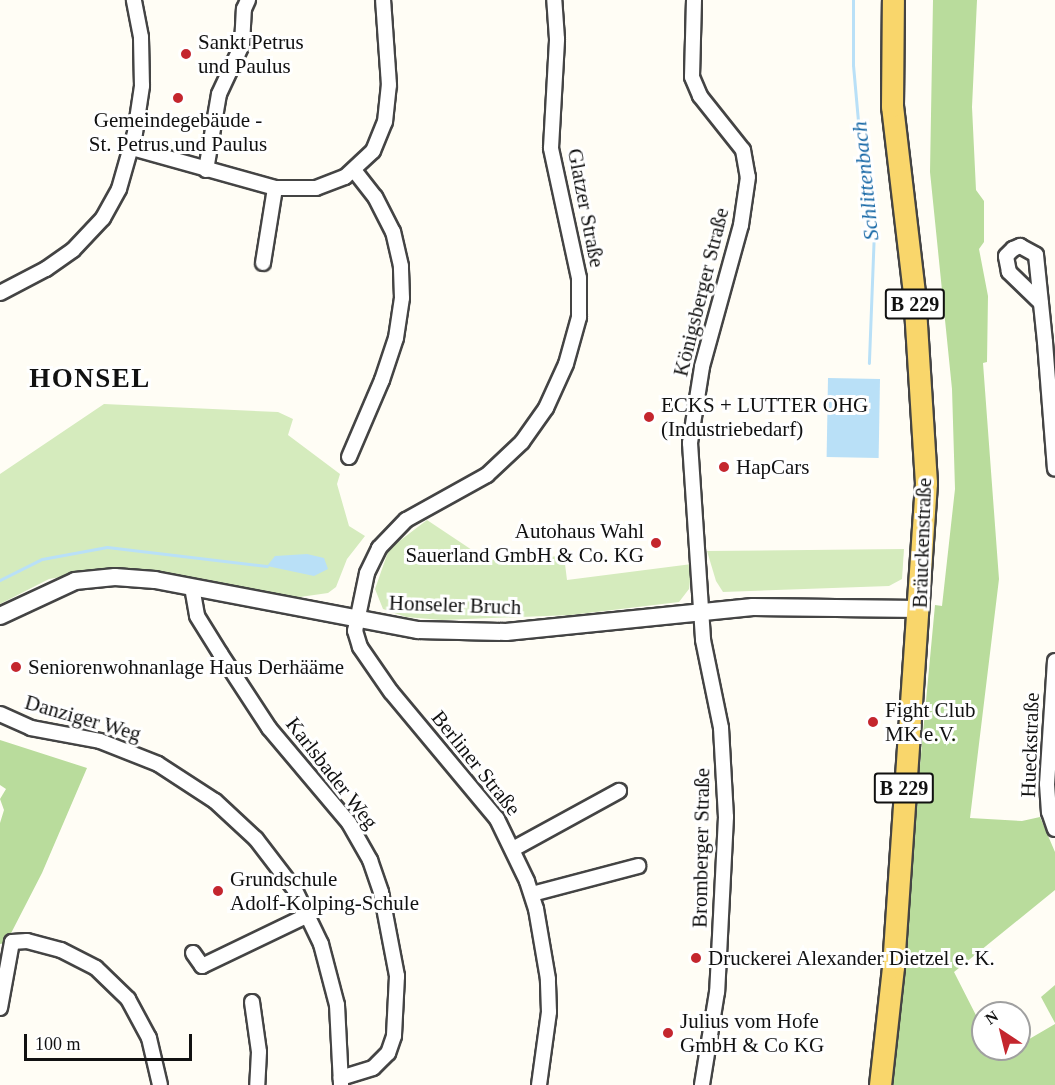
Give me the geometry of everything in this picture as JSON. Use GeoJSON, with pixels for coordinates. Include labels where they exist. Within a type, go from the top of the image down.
{"type":"FeatureCollection","features":[{"type":"Feature","properties":{"kind":"main road","name":"Bräuckenstraße"},"geometry":{"type":"LineString","coordinates":[[880,1085],[891,986],[926,483],[914,293],[892,106],[893,0]]}},
{"type":"Feature","properties":{"kind":"street"},"geometry":{"type":"LineString","coordinates":[[0,293],[52,266],[86,238],[119,189],[132,148],[142,86],[141,37],[134,0]]}},
{"type":"Feature","properties":{"kind":"street"},"geometry":{"type":"LineString","coordinates":[[206,170],[219,94],[242,45],[244,9],[248,0]]}},
{"type":"Feature","properties":{"kind":"street"},"geometry":{"type":"LineString","coordinates":[[132,148],[275,188],[316,188],[355,171],[373,151],[385,122],[389,85],[383,0]]}},
{"type":"Feature","properties":{"kind":"street","name":"Glatzer Straße"},"geometry":{"type":"LineString","coordinates":[[356,621],[367,573],[384,542],[406,520],[487,475],[522,442],[546,408],[566,364],[579,317],[579,278],[551,148],[557,39],[554,0]]}},
{"type":"Feature","properties":{"kind":"street","name":"Königsberger Straße"},"geometry":{"type":"LineString","coordinates":[[694,0],[692,77],[700,96],[743,150],[748,185],[702,367],[690,443],[701,612]]}},
{"type":"Feature","properties":{"kind":"street"},"geometry":{"type":"LineString","coordinates":[[349,457],[382,380],[396,338],[402,298],[401,266],[393,232],[375,197],[355,171]]}},
{"type":"Feature","properties":{"kind":"street"},"geometry":{"type":"LineString","coordinates":[[263,262],[275,188]]}},
{"type":"Feature","properties":{"kind":"street"},"geometry":{"type":"LineString","coordinates":[[1041,303],[1055,469]]}},
{"type":"Feature","properties":{"kind":"street","name":"Honseler Bruch"},"geometry":{"type":"LineString","coordinates":[[0,616],[53,588],[82,579],[144,579],[356,621],[418,630],[506,632],[701,612],[798,606],[919,609]]}},
{"type":"Feature","properties":{"kind":"street","name":"Karlsbader Weg"},"geometry":{"type":"LineString","coordinates":[[192,587],[197,616],[208,635],[269,728],[349,823],[370,860],[381,892],[397,968],[394,1036],[385,1057],[373,1068],[341,1081]]}},
{"type":"Feature","properties":{"kind":"street","name":"Bromberger Straße"},"geometry":{"type":"LineString","coordinates":[[701,612],[721,728],[726,817],[717,992],[702,1085]]}},
{"type":"Feature","properties":{"kind":"street","name":"Berliner Straße"},"geometry":{"type":"LineString","coordinates":[[356,621],[360,647],[380,677],[497,819],[513,849],[531,894],[548,979],[549,1012],[539,1085]]}},
{"type":"Feature","properties":{"kind":"street","name":"Hueckstraße"},"geometry":{"type":"LineString","coordinates":[[1055,661],[1047,784],[1048,812],[1055,829]]}},
{"type":"Feature","properties":{"kind":"street","name":"Danziger Weg"},"geometry":{"type":"LineString","coordinates":[[0,714],[32,728],[104,742],[158,764],[183,779],[233,816],[263,846],[308,915],[335,992],[341,1081]]}},
{"type":"Feature","properties":{"kind":"street"},"geometry":{"type":"LineString","coordinates":[[513,849],[619,791]]}},
{"type":"Feature","properties":{"kind":"street"},"geometry":{"type":"LineString","coordinates":[[531,894],[638,866]]}},
{"type":"Feature","properties":{"kind":"street"},"geometry":{"type":"LineString","coordinates":[[193,953],[202,966],[308,915]]}},
{"type":"Feature","properties":{"kind":"street"},"geometry":{"type":"LineString","coordinates":[[0,1008],[12,942],[27,941],[61,950],[96,968],[114,983],[145,1028],[160,1085]]}},
{"type":"Feature","properties":{"kind":"street"},"geometry":{"type":"LineString","coordinates":[[252,1002],[259,1052],[257,1085]]}},
{"type":"Feature","properties":{"kind":"green space"},"geometry":{"type":"Polygon","coordinates":[[[933,0],[977,0],[972,107],[976,190],[984,201],[984,242],[979,249],[988,296],[987,362],[983,363],[999,579],[970,818],[1022,821],[1040,817],[1055,852],[1055,890],[954,972],[971,1005],[971,1061],[1031,1061],[1031,1038],[1055,1024],[1055,1085],[890,1085],[935,605],[942,606],[955,489],[952,389],[930,172],[933,0]]]}},
{"type":"Feature","properties":{"kind":"green space"},"geometry":{"type":"Polygon","coordinates":[[[104,404],[278,412],[293,419],[288,435],[340,474],[337,484],[349,526],[365,536],[347,559],[336,587],[328,593],[293,598],[155,572],[115,568],[49,579],[0,604],[0,474],[104,404]]]}},
{"type":"Feature","properties":{"kind":"green space"},"geometry":{"type":"Polygon","coordinates":[[[427,520],[487,560],[564,556],[567,580],[692,564],[689,589],[679,602],[571,615],[442,620],[406,617],[383,609],[375,589],[389,549],[427,520]]]}},
{"type":"Feature","properties":{"kind":"green space"},"geometry":{"type":"Polygon","coordinates":[[[904,549],[902,579],[889,586],[723,592],[716,581],[707,551],[904,549]]]}},
{"type":"Feature","properties":{"kind":"green space"},"geometry":{"type":"Polygon","coordinates":[[[0,740],[87,768],[42,873],[6,943],[0,944],[0,823],[4,810],[0,799],[6,789],[0,785],[0,740]]]}},
{"type":"Feature","properties":{"kind":"green space"},"geometry":{"type":"Polygon","coordinates":[[[1055,985],[1055,1023],[1041,997],[1055,985]]]}},
{"type":"Feature","properties":{"kind":"water"},"geometry":{"type":"Polygon","coordinates":[[[828,378],[880,379],[879,458],[827,457],[828,378]]]}},
{"type":"Feature","properties":{"kind":"water"},"geometry":{"type":"Polygon","coordinates":[[[307,554],[324,558],[328,569],[314,576],[267,566],[275,556],[307,554]]]}},
{"type":"Feature","properties":{"kind":"waterway","name":"Schlittenbach"},"geometry":{"type":"LineString","coordinates":[[853,0],[853,65],[865,199],[874,230],[869,363]]}},
{"type":"Feature","properties":{"kind":"waterway"},"geometry":{"type":"LineString","coordinates":[[0,580],[42,559],[107,547],[267,566]]}},
{"type":"Feature","properties":{"kind":"place","name":"Sankt Petrus und Paulus"},"geometry":{"type":"Point","coordinates":[186,54]}},
{"type":"Feature","properties":{"kind":"place","name":"Gemeindegebäude - St. Petrus und Paulus"},"geometry":{"type":"Point","coordinates":[178,98]}},
{"type":"Feature","properties":{"kind":"place","name":"ECKS + LUTTER OHG (Industriebedarf)"},"geometry":{"type":"Point","coordinates":[649,417]}},
{"type":"Feature","properties":{"kind":"place","name":"HapCars"},"geometry":{"type":"Point","coordinates":[724,467]}},
{"type":"Feature","properties":{"kind":"place","name":"Autohaus Wahl Sauerland GmbH & Co. KG"},"geometry":{"type":"Point","coordinates":[656,543]}},
{"type":"Feature","properties":{"kind":"place","name":"Seniorenwohnanlage Haus Derhääme"},"geometry":{"type":"Point","coordinates":[16,667]}},
{"type":"Feature","properties":{"kind":"place","name":"Fight Club MK e.V."},"geometry":{"type":"Point","coordinates":[873,722]}},
{"type":"Feature","properties":{"kind":"place","name":"Grundschule Adolf-Kolping-Schule"},"geometry":{"type":"Point","coordinates":[218,891]}},
{"type":"Feature","properties":{"kind":"place","name":"Druckerei Alexander Dietzel e. K."},"geometry":{"type":"Point","coordinates":[696,958]}},
{"type":"Feature","properties":{"kind":"place","name":"Julius vom Hofe GmbH & Co KG"},"geometry":{"type":"Point","coordinates":[668,1033]}},
{"type":"Feature","properties":{"kind":"district","name":"HONSEL"},"geometry":{"type":"Point","coordinates":[90,379]}}]}
